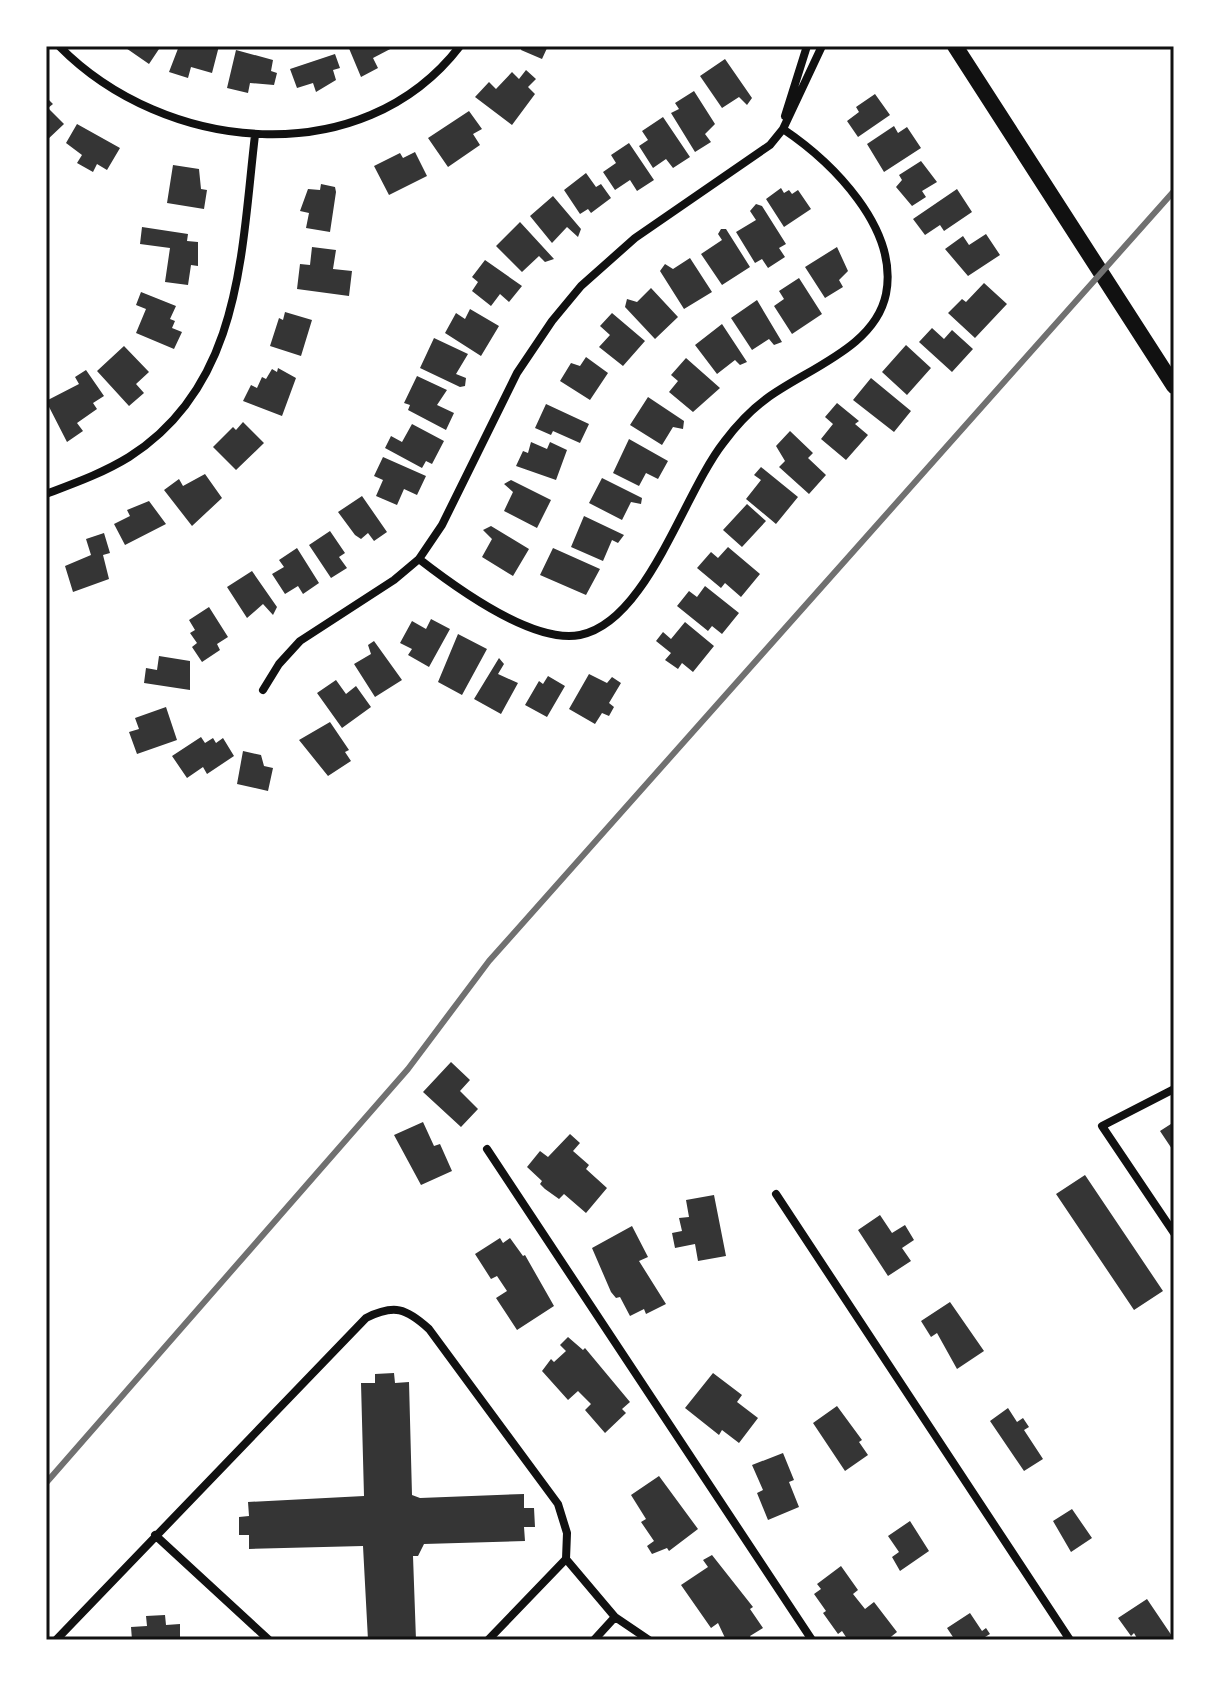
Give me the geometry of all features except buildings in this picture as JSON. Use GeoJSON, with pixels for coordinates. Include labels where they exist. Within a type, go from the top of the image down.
{"type":"FeatureCollection","features":[{"type":"Feature","properties":{"kind":"main road"},"geometry":{"type":"LineString","coordinates":[[955,46],[1172,380]]}},
{"type":"Feature","properties":{"kind":"street"},"geometry":{"type":"LineString","coordinates":[[59,46],[94,78],[149,109],[255,135],[291,136],[326,131],[384,111],[422,86],[460,46]]}},
{"type":"Feature","properties":{"kind":"street"},"geometry":{"type":"LineString","coordinates":[[783,129],[807,46]]}},
{"type":"Feature","properties":{"kind":"street"},"geometry":{"type":"LineString","coordinates":[[263,690],[300,641],[394,580],[419,559],[442,525],[517,373],[569,300],[620,250],[756,158],[783,129],[822,46]]}},
{"type":"Feature","properties":{"kind":"street"},"geometry":{"type":"LineString","coordinates":[[419,559],[530,628],[572,637],[605,626],[631,603],[713,456],[729,435],[766,399],[859,338],[877,316],[888,279],[887,259],[880,237],[839,174],[813,149],[783,129]]}},
{"type":"Feature","properties":{"kind":"street"},"geometry":{"type":"LineString","coordinates":[[46,494],[93,476],[140,450],[172,421],[205,379],[227,331],[236,297],[255,135]]}},
{"type":"Feature","properties":{"kind":"street"},"geometry":{"type":"LineString","coordinates":[[1174,1089],[1102,1126],[1174,1233]]}},
{"type":"Feature","properties":{"kind":"street"},"geometry":{"type":"LineString","coordinates":[[487,1149],[812,1640]]}},
{"type":"Feature","properties":{"kind":"street"},"geometry":{"type":"LineString","coordinates":[[776,1194],[1070,1640]]}},
{"type":"Feature","properties":{"kind":"street"},"geometry":{"type":"LineString","coordinates":[[56,1640],[366,1318],[386,1308],[407,1309],[429,1329],[558,1504],[567,1533],[566,1559],[488,1640]]}},
{"type":"Feature","properties":{"kind":"street"},"geometry":{"type":"LineString","coordinates":[[155,1535],[269,1640]]}},
{"type":"Feature","properties":{"kind":"street"},"geometry":{"type":"LineString","coordinates":[[566,1559],[615,1617],[649,1640]]}},
{"type":"Feature","properties":{"kind":"street"},"geometry":{"type":"LineString","coordinates":[[594,1640],[615,1617]]}},
{"type":"Feature","properties":{"kind":"railway"},"geometry":{"type":"LineString","coordinates":[[46,1483],[408,1069],[489,961],[1174,191]]}}]}
